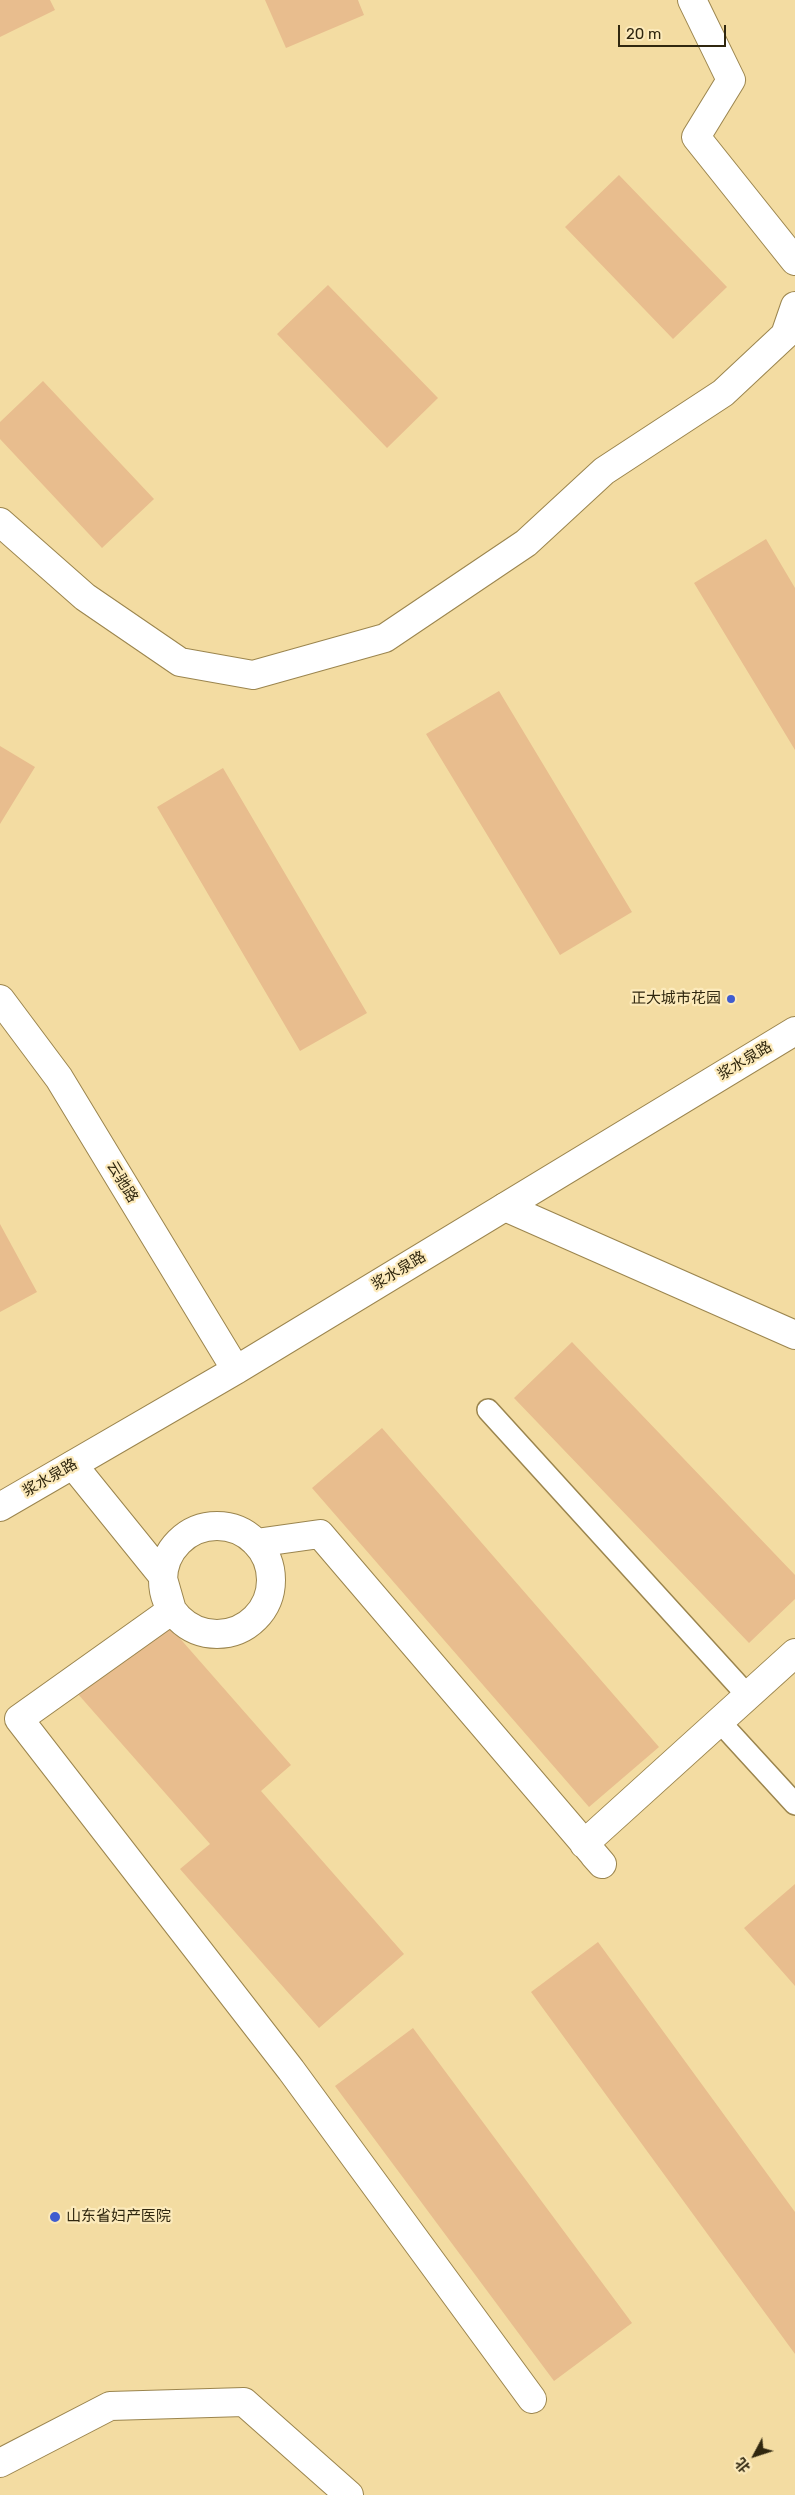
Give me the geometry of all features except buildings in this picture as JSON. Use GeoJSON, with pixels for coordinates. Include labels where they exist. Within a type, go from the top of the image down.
{"type":"FeatureCollection","features":[{"type":"Feature","properties":{"kind":"street"},"geometry":{"type":"LineString","coordinates":[[692,0],[732,80],[696,137],[795,261]]}},
{"type":"Feature","properties":{"kind":"street"},"geometry":{"type":"LineString","coordinates":[[0,522],[86,597],[180,662],[253,675],[385,638],[526,543],[604,471],[722,393],[785,335],[795,306]]}},
{"type":"Feature","properties":{"kind":"street","name":"云驰路"},"geometry":{"type":"LineString","coordinates":[[0,1000],[59,1078],[236,1370]]}},
{"type":"Feature","properties":{"kind":"street","name":"浆水泉路"},"geometry":{"type":"LineString","coordinates":[[0,1507],[236,1370],[795,1031]]}},
{"type":"Feature","properties":{"kind":"street"},"geometry":{"type":"LineString","coordinates":[[505,1207],[795,1335]]}},
{"type":"Feature","properties":{"kind":"street"},"geometry":{"type":"LineString","coordinates":[[73,1465],[162,1575]]}},
{"type":"Feature","properties":{"kind":"street"},"geometry":{"type":"LineString","coordinates":[[208,1526],[226,1526],[243,1532],[256,1543],[266,1558],[271,1575],[269,1593],[262,1609],[250,1623],[235,1631],[217,1634],[200,1631],[184,1623],[172,1610],[164,1593],[162,1575],[167,1558],[176,1543],[191,1532],[208,1526]]}},
{"type":"Feature","properties":{"kind":"street"},"geometry":{"type":"LineString","coordinates":[[256,1543],[320,1534],[589,1850],[720,1722],[795,1653]]}},
{"type":"Feature","properties":{"kind":"street"},"geometry":{"type":"LineString","coordinates":[[172,1610],[19,1719],[291,2070],[532,2399]]}},
{"type":"Feature","properties":{"kind":"street"},"geometry":{"type":"LineString","coordinates":[[0,2464],[110,2406],[244,2402],[349,2495]]}},
{"type":"Feature","properties":{"kind":"lane"},"geometry":{"type":"LineString","coordinates":[[488,1410],[748,1696]]}},
{"type":"Feature","properties":{"kind":"lane"},"geometry":{"type":"LineString","coordinates":[[720,1722],[795,1804]]}},
{"type":"Feature","properties":{"kind":"place","name":"正大城市花园"},"geometry":{"type":"Point","coordinates":[731,999]}},
{"type":"Feature","properties":{"kind":"place","name":"山东省妇产医院"},"geometry":{"type":"Point","coordinates":[55,2217]}}]}
